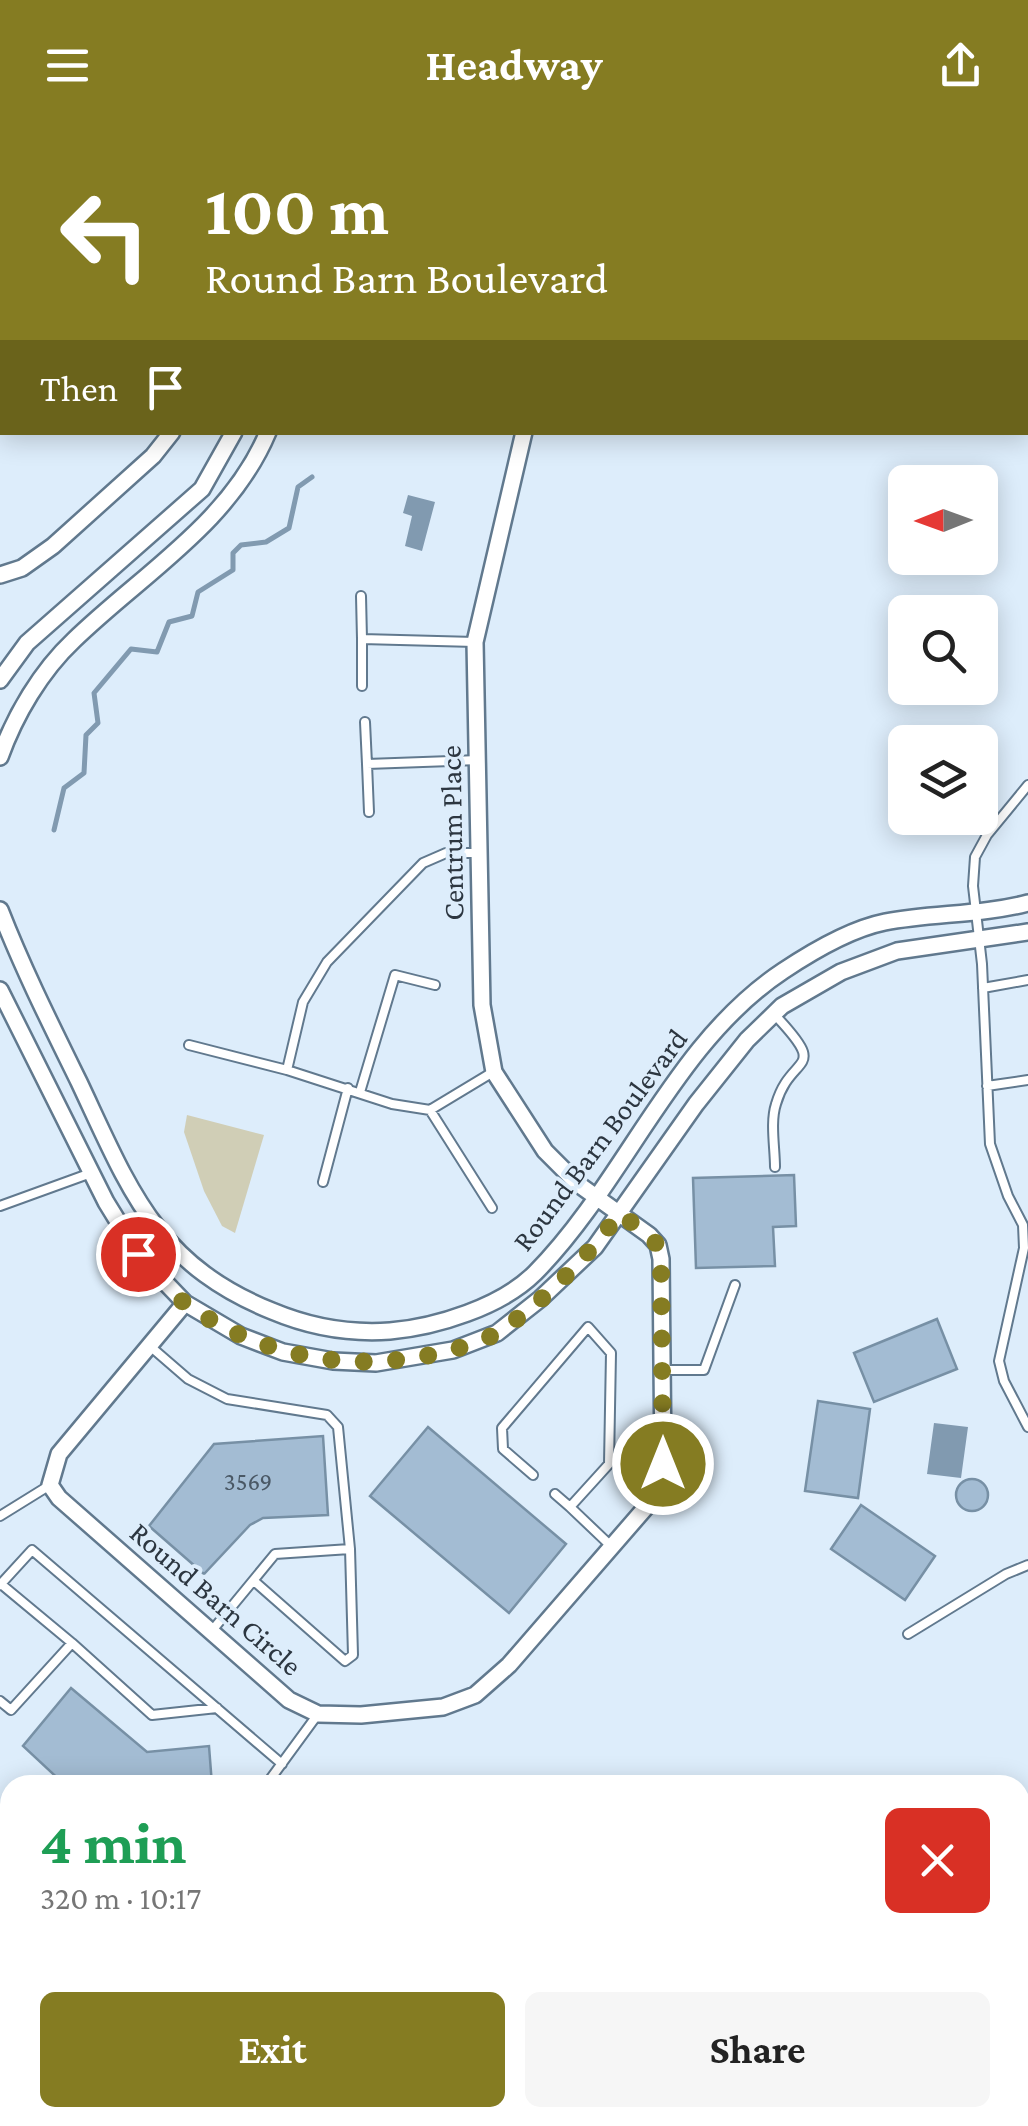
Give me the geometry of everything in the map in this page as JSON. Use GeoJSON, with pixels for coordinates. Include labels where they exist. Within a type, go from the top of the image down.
{"type":"FeatureCollection","features":[{"type":"Feature","properties":{"kind":"street"},"geometry":{"type":"LineString","coordinates":[[0,575],[22,568],[53,546],[154,456],[170,435]]}},
{"type":"Feature","properties":{"kind":"street"},"geometry":{"type":"LineString","coordinates":[[0,680],[26,643],[202,489],[232,435]]}},
{"type":"Feature","properties":{"kind":"street"},"geometry":{"type":"LineString","coordinates":[[0,756],[14,718],[71,642],[213,518],[266,435]]}},
{"type":"Feature","properties":{"kind":"street","name":"Centrum Place"},"geometry":{"type":"LineString","coordinates":[[523,435],[475,642],[482,1005],[494,1072],[545,1152],[598,1199]]}},
{"type":"Feature","properties":{"kind":"street","name":"Round Barn Boulevard"},"geometry":{"type":"LineString","coordinates":[[0,910],[18,957],[127,1182],[165,1240],[202,1276],[233,1296],[303,1324],[361,1333],[448,1322],[532,1277],[598,1199],[685,1069],[736,1007],[782,972],[831,943],[882,922],[1028,903]]}},
{"type":"Feature","properties":{"kind":"street","name":"Round Barn Boulevard"},"geometry":{"type":"LineString","coordinates":[[0,990],[92,1173],[138,1254],[184,1303],[241,1336],[283,1352],[376,1363],[453,1350],[497,1333],[540,1299],[594,1246],[696,1104],[747,1040],[782,1006],[855,966],[898,951],[1028,932]]}},
{"type":"Feature","properties":{"kind":"street","name":"Round Barn Circle"},"geometry":{"type":"LineString","coordinates":[[50,1485],[59,1498],[289,1700],[318,1714],[361,1715],[443,1706],[476,1696],[509,1664],[647,1506],[663,1464],[658,1245],[598,1199]]}},
{"type":"Feature","properties":{"kind":"street"},"geometry":{"type":"LineString","coordinates":[[50,1485],[59,1454],[184,1303]]}},
{"type":"Feature","properties":{"kind":"lane"},"geometry":{"type":"LineString","coordinates":[[361,596],[362,686]]}},
{"type":"Feature","properties":{"kind":"lane"},"geometry":{"type":"LineString","coordinates":[[362,640],[475,642]]}},
{"type":"Feature","properties":{"kind":"lane"},"geometry":{"type":"LineString","coordinates":[[365,722],[369,812]]}},
{"type":"Feature","properties":{"kind":"lane"},"geometry":{"type":"LineString","coordinates":[[367,764],[479,760]]}},
{"type":"Feature","properties":{"kind":"lane"},"geometry":{"type":"LineString","coordinates":[[1028,785],[987,835],[975,857],[990,1144],[1022,1225],[1024,1248],[1000,1361],[1004,1381],[1028,1426]]}},
{"type":"Feature","properties":{"kind":"lane"},"geometry":{"type":"LineString","coordinates":[[287,1070],[304,1002],[327,962],[423,864],[446,853],[480,852]]}},
{"type":"Feature","properties":{"kind":"lane"},"geometry":{"type":"LineString","coordinates":[[360,1092],[395,975],[436,985]]}},
{"type":"Feature","properties":{"kind":"lane"},"geometry":{"type":"LineString","coordinates":[[982,988],[1028,980]]}},
{"type":"Feature","properties":{"kind":"lane"},"geometry":{"type":"LineString","coordinates":[[774,1014],[802,1045],[805,1054],[774,1108],[775,1166]]}},
{"type":"Feature","properties":{"kind":"lane"},"geometry":{"type":"LineString","coordinates":[[189,1045],[287,1070],[392,1104],[430,1110],[494,1072]]}},
{"type":"Feature","properties":{"kind":"lane"},"geometry":{"type":"LineString","coordinates":[[986,1086],[1028,1080]]}},
{"type":"Feature","properties":{"kind":"lane"},"geometry":{"type":"LineString","coordinates":[[323,1182],[348,1088]]}},
{"type":"Feature","properties":{"kind":"lane"},"geometry":{"type":"LineString","coordinates":[[430,1110],[492,1208]]}},
{"type":"Feature","properties":{"kind":"lane"},"geometry":{"type":"LineString","coordinates":[[0,1206],[92,1173]]}},
{"type":"Feature","properties":{"kind":"lane"},"geometry":{"type":"LineString","coordinates":[[662,1370],[704,1370],[735,1285]]}},
{"type":"Feature","properties":{"kind":"lane"},"geometry":{"type":"LineString","coordinates":[[534,1475],[504,1449],[502,1428],[588,1327],[611,1353],[610,1464],[570,1506]]}},
{"type":"Feature","properties":{"kind":"lane"},"geometry":{"type":"LineString","coordinates":[[151,1347],[188,1379],[226,1398],[328,1415],[338,1427],[350,1549],[353,1655],[345,1661],[254,1581]]}},
{"type":"Feature","properties":{"kind":"lane"},"geometry":{"type":"LineString","coordinates":[[0,1516],[50,1485]]}},
{"type":"Feature","properties":{"kind":"lane"},"geometry":{"type":"LineString","coordinates":[[555,1494],[612,1547]]}},
{"type":"Feature","properties":{"kind":"lane"},"geometry":{"type":"LineString","coordinates":[[210,1633],[276,1554],[350,1549]]}},
{"type":"Feature","properties":{"kind":"lane"},"geometry":{"type":"LineString","coordinates":[[217,1708],[152,1715],[72,1642],[1,1585],[32,1550],[217,1708],[282,1764]]}},
{"type":"Feature","properties":{"kind":"lane"},"geometry":{"type":"LineString","coordinates":[[908,1634],[1006,1574],[1028,1565]]}},
{"type":"Feature","properties":{"kind":"lane"},"geometry":{"type":"LineString","coordinates":[[0,1701],[11,1710],[72,1642]]}},
{"type":"Feature","properties":{"kind":"lane"},"geometry":{"type":"LineString","coordinates":[[274,1775],[318,1714]]}},
{"type":"Feature","properties":{"kind":"shaded area"},"geometry":{"type":"Polygon","coordinates":[[[187,1115],[264,1135],[235,1233],[222,1226],[204,1191],[184,1132],[187,1115]]]}},
{"type":"Feature","properties":{"kind":"water"},"geometry":{"type":"Polygon","coordinates":[[[408,495],[435,502],[422,551],[405,546],[412,516],[403,513],[408,495]]]}},
{"type":"Feature","properties":{"kind":"water"},"geometry":{"type":"Polygon","coordinates":[[[934,1423],[968,1427],[961,1478],[927,1474],[934,1423]]]}},
{"type":"Feature","properties":{"kind":"building"},"geometry":{"type":"Polygon","coordinates":[[[794,1175],[796,1226],[773,1227],[775,1266],[696,1268],[693,1178],[794,1175]]]}},
{"type":"Feature","properties":{"kind":"building"},"geometry":{"type":"Polygon","coordinates":[[[937,1319],[957,1369],[874,1402],[854,1353],[937,1319]]]}},
{"type":"Feature","properties":{"kind":"building"},"geometry":{"type":"Polygon","coordinates":[[[818,1401],[870,1409],[858,1498],[805,1491],[818,1401]]]}},
{"type":"Feature","properties":{"kind":"building"},"geometry":{"type":"Polygon","coordinates":[[[428,1427],[566,1544],[509,1613],[370,1496],[428,1427]]]}},
{"type":"Feature","properties":{"kind":"building"},"geometry":{"type":"Polygon","coordinates":[[[323,1436],[328,1515],[263,1518],[250,1525],[204,1574],[149,1526],[214,1444],[323,1436]]]}},
{"type":"Feature","properties":{"kind":"building"},"geometry":{"type":"Polygon","coordinates":[[[972,1479],[983,1484],[988,1495],[983,1506],[972,1511],[961,1506],[956,1495],[961,1484],[972,1479]]]}},
{"type":"Feature","properties":{"kind":"building"},"geometry":{"type":"Polygon","coordinates":[[[861,1505],[935,1556],[905,1600],[831,1549],[861,1505]]]}},
{"type":"Feature","properties":{"kind":"building"},"geometry":{"type":"Polygon","coordinates":[[[71,1688],[147,1752],[209,1746],[211,1775],[54,1775],[23,1746],[71,1688]]]}},
{"type":"Feature","properties":{"kind":"waterway"},"geometry":{"type":"LineString","coordinates":[[54,830],[64,788],[84,773],[86,735],[98,723],[94,693],[131,649],[157,652],[169,622],[192,616],[198,592],[233,570],[233,553],[241,545],[266,542],[289,528],[298,487],[312,477]]}},
{"type":"Feature","properties":{"kind":"route"},"geometry":{"type":"LineString","coordinates":[[138,1254],[184,1303],[241,1336],[283,1352],[376,1363],[453,1350],[497,1333],[540,1299],[594,1246],[620,1213],[649,1234],[658,1245],[661,1260],[663,1464]]}}]}
